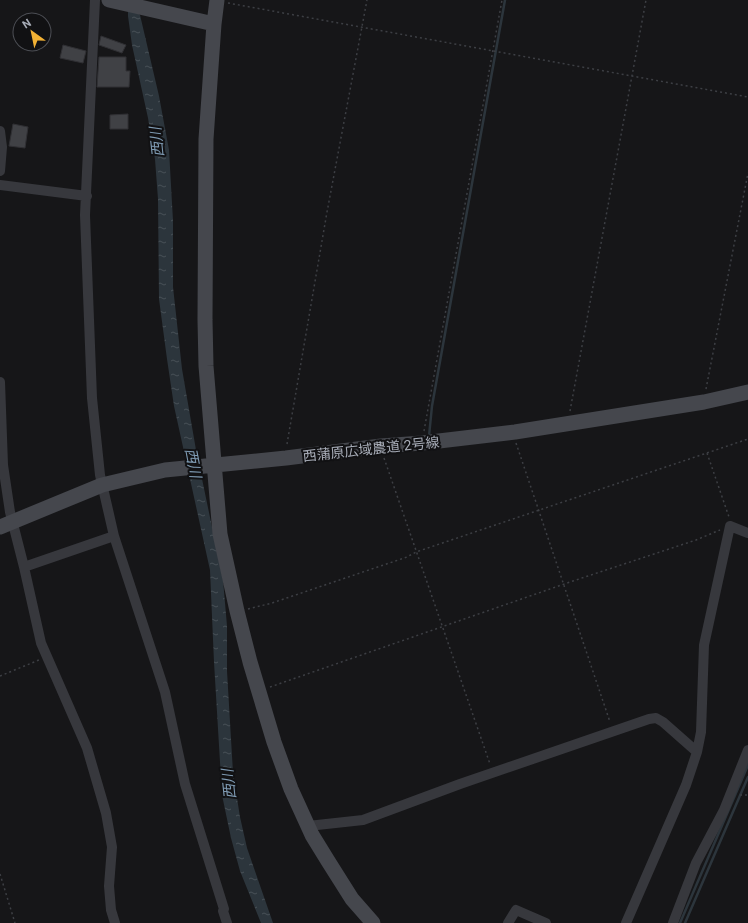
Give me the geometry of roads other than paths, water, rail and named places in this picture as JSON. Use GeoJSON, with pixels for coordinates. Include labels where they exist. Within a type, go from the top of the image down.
{"type":"FeatureCollection","features":[{"type":"Feature","properties":{"kind":"street"},"geometry":{"type":"LineString","coordinates":[[95,0],[85,215],[92,391],[100,475],[114,536],[165,692],[185,784],[227,923]]}},
{"type":"Feature","properties":{"kind":"street"},"geometry":{"type":"LineString","coordinates":[[217,0],[206,139],[205,246],[206,366],[211,466],[220,534],[237,612],[250,662],[274,742],[291,789],[308,826],[328,861],[352,899],[373,923]]}},
{"type":"Feature","properties":{"kind":"street"},"geometry":{"type":"LineString","coordinates":[[116,1],[214,24]]}},
{"type":"Feature","properties":{"kind":"street"},"geometry":{"type":"LineString","coordinates":[[0,131],[2,147],[0,171]]}},
{"type":"Feature","properties":{"kind":"street"},"geometry":{"type":"LineString","coordinates":[[0,185],[87,196]]}},
{"type":"Feature","properties":{"kind":"street"},"geometry":{"type":"LineString","coordinates":[[0,382],[3,465],[10,512],[7,524],[24,567],[41,643],[87,748],[106,813],[112,847],[109,886],[111,910],[115,923]]}},
{"type":"Feature","properties":{"kind":"street","name":"西蒲原広域農道 2号線"},"geometry":{"type":"LineString","coordinates":[[7,524],[102,485],[165,470],[286,458],[381,446],[422,444],[515,432],[704,402],[748,392]]}},
{"type":"Feature","properties":{"kind":"street"},"geometry":{"type":"LineString","coordinates":[[626,923],[686,785],[698,752],[701,732],[704,645],[730,526],[748,533]]}},
{"type":"Feature","properties":{"kind":"street"},"geometry":{"type":"LineString","coordinates":[[24,567],[114,536]]}},
{"type":"Feature","properties":{"kind":"street"},"geometry":{"type":"LineString","coordinates":[[308,826],[363,820],[649,719],[656,718],[663,722],[698,752]]}},
{"type":"Feature","properties":{"kind":"street"},"geometry":{"type":"LineString","coordinates":[[673,923],[696,863],[724,810],[748,750]]}},
{"type":"Feature","properties":{"kind":"street"},"geometry":{"type":"LineString","coordinates":[[508,923],[516,910],[546,923]]}},
{"type":"Feature","properties":{"kind":"water","name":"西川"},"geometry":{"type":"Polygon","coordinates":[[[128,0],[140,15],[159,96],[169,150],[173,221],[173,287],[182,369],[196,450],[223,580],[227,626],[227,671],[233,773],[247,848],[273,923],[261,923],[240,871],[222,795],[210,570],[174,406],[167,359],[159,299],[158,199],[155,159],[148,118],[132,45],[128,16],[128,0]]]}},
{"type":"Feature","properties":{"kind":"waterway"},"geometry":{"type":"LineString","coordinates":[[429,436],[432,406],[505,0]]}},
{"type":"Feature","properties":{"kind":"waterway"},"geometry":{"type":"LineString","coordinates":[[680,923],[748,765]]}},
{"type":"Feature","properties":{"kind":"waterway"},"geometry":{"type":"LineString","coordinates":[[685,923],[748,777]]}}]}
